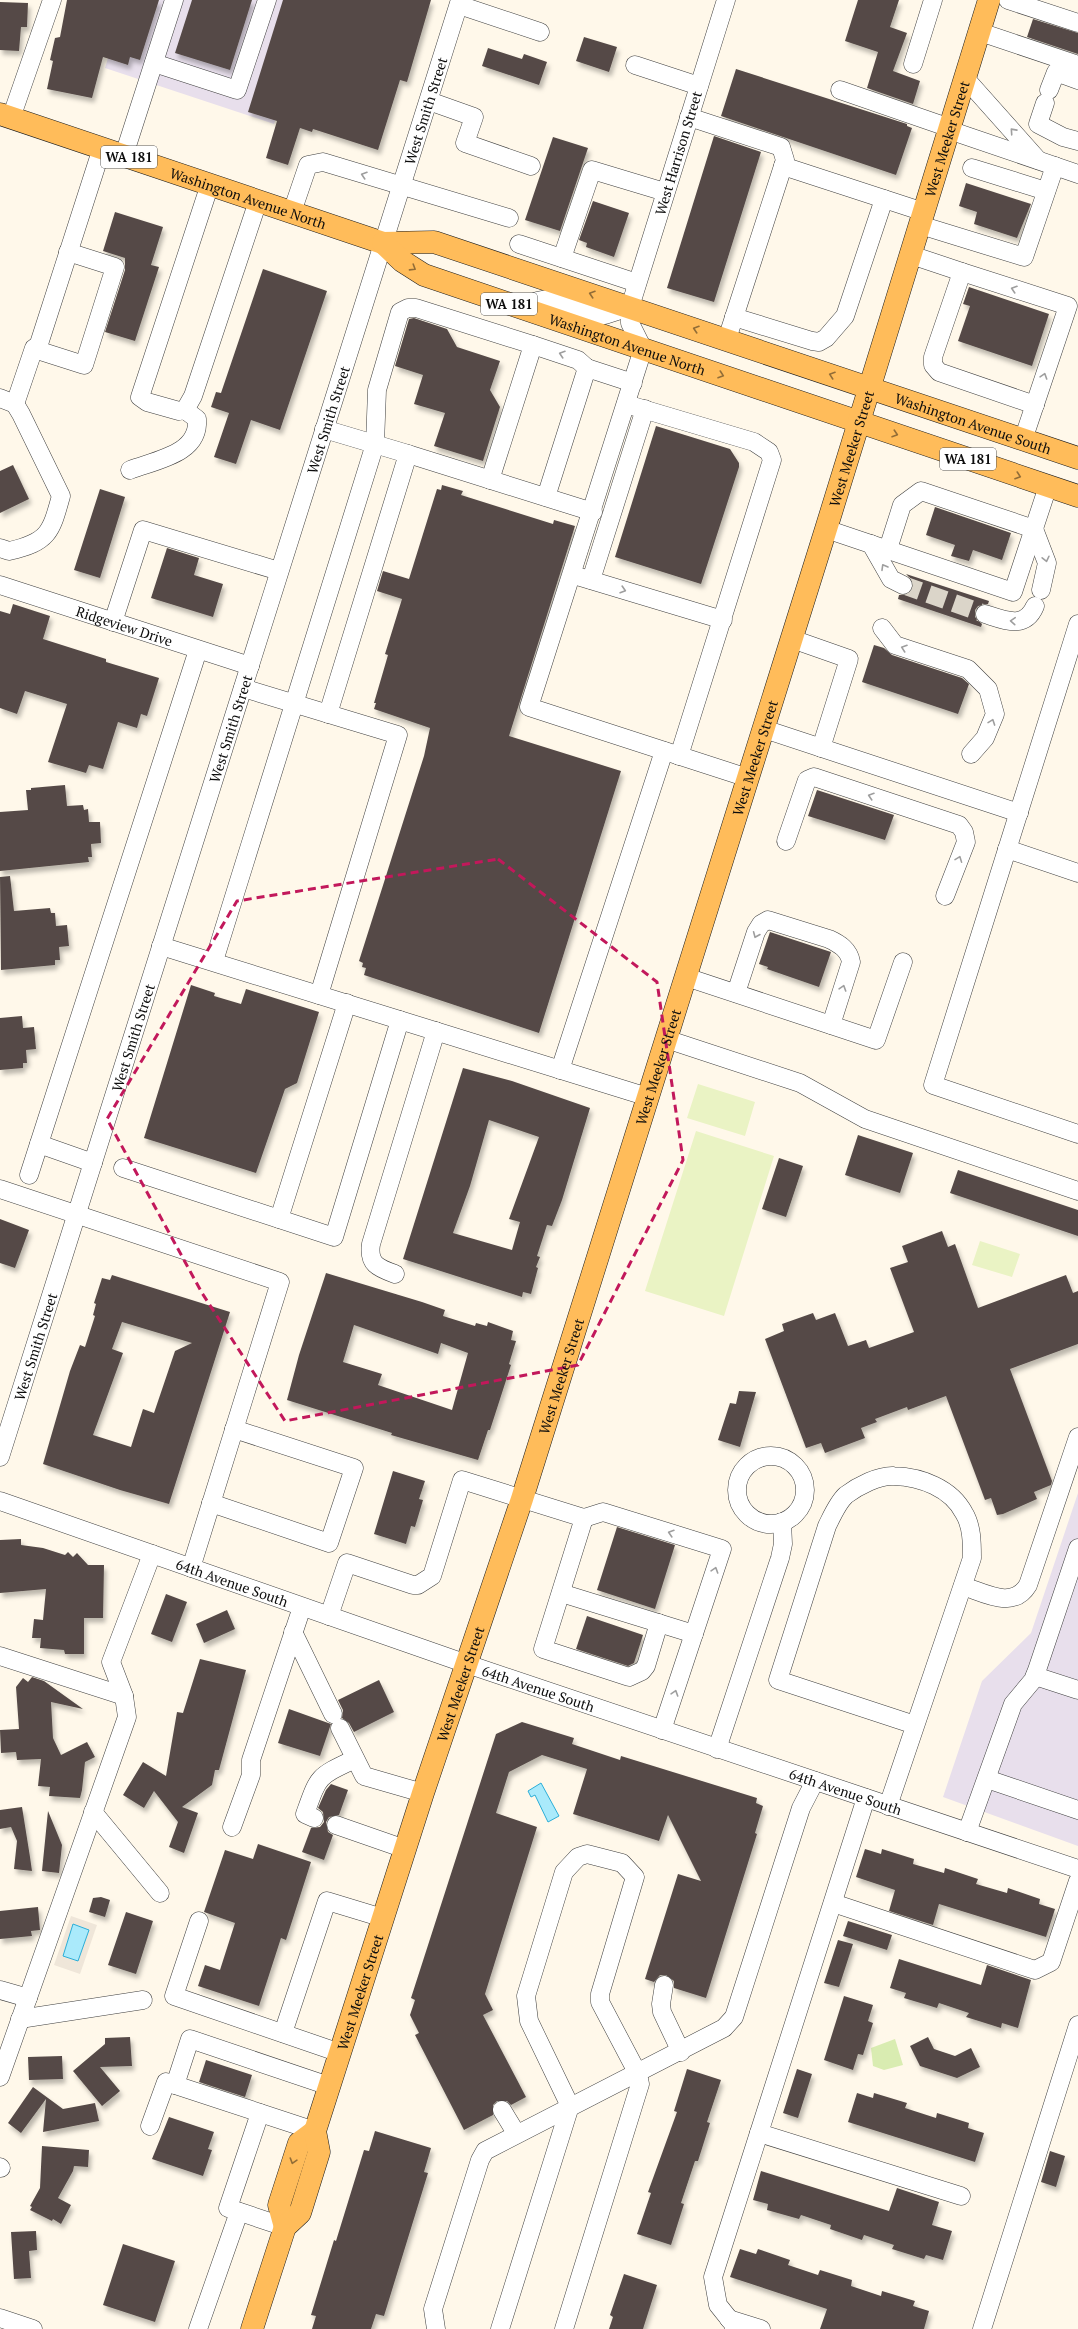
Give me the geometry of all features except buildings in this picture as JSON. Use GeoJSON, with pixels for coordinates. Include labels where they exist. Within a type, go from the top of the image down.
{"type":"FeatureCollection","features":[{"type":"Feature","properties":{"kind":"main road","name":"West Meeker Street"},"geometry":{"type":"LineString","coordinates":[[252,2329],[285,2227],[300,2213],[319,2152],[315,2131],[329,2086],[423,1794],[522,1498],[764,729],[989,0]]}},
{"type":"Feature","properties":{"kind":"main road","name":"Washington Avenue North"},"geometry":{"type":"LineString","coordinates":[[6,116],[383,243],[409,241],[434,242],[630,306],[869,388]]}},
{"type":"Feature","properties":{"kind":"main road","name":"Washington Avenue North"},"geometry":{"type":"LineString","coordinates":[[383,243],[402,261],[424,275],[858,422]]}},
{"type":"Feature","properties":{"kind":"main road","name":"Washington Avenue South"},"geometry":{"type":"LineString","coordinates":[[869,388],[1078,458]]}},
{"type":"Feature","properties":{"kind":"main road","name":"WA 181"},"geometry":{"type":"LineString","coordinates":[[858,422],[1078,496]]}},
{"type":"Feature","properties":{"kind":"street"},"geometry":{"type":"LineString","coordinates":[[6,116],[52,0]]}},
{"type":"Feature","properties":{"kind":"street"},"geometry":{"type":"LineString","coordinates":[[124,155],[174,0]]}},
{"type":"Feature","properties":{"kind":"street"},"geometry":{"type":"LineString","coordinates":[[154,63],[237,90],[267,0]]}},
{"type":"Feature","properties":{"kind":"street","name":"West Harrison Street"},"geometry":{"type":"LineString","coordinates":[[643,349],[630,323],[630,306],[726,0]]}},
{"type":"Feature","properties":{"kind":"street"},"geometry":{"type":"LineString","coordinates":[[913,64],[933,0]]}},
{"type":"Feature","properties":{"kind":"street"},"geometry":{"type":"LineString","coordinates":[[1008,0],[1078,23]]}},
{"type":"Feature","properties":{"kind":"street"},"geometry":{"type":"LineString","coordinates":[[460,2],[540,32]]}},
{"type":"Feature","properties":{"kind":"street","name":"West Smith Street"},"geometry":{"type":"LineString","coordinates":[[0,1457],[324,428],[460,2]]}},
{"type":"Feature","properties":{"kind":"street"},"geometry":{"type":"LineString","coordinates":[[980,32],[1078,65]]}},
{"type":"Feature","properties":{"kind":"street"},"geometry":{"type":"LineString","coordinates":[[635,65],[698,86]]}},
{"type":"Feature","properties":{"kind":"street"},"geometry":{"type":"LineString","coordinates":[[1078,80],[1056,72],[1038,124],[1063,137],[1078,142]]}},
{"type":"Feature","properties":{"kind":"street"},"geometry":{"type":"LineString","coordinates":[[783,166],[884,199],[922,219],[1024,257],[1046,191],[1047,163],[966,78]]}},
{"type":"Feature","properties":{"kind":"street"},"geometry":{"type":"LineString","coordinates":[[840,90],[1078,174]]}},
{"type":"Feature","properties":{"kind":"street"},"geometry":{"type":"LineString","coordinates":[[429,101],[474,117],[465,143],[531,166]]}},
{"type":"Feature","properties":{"kind":"street"},"geometry":{"type":"LineString","coordinates":[[689,117],[781,147],[785,160],[727,339]]}},
{"type":"Feature","properties":{"kind":"street"},"geometry":{"type":"LineString","coordinates":[[37,350],[102,148]]}},
{"type":"Feature","properties":{"kind":"street"},"geometry":{"type":"LineString","coordinates":[[292,212],[308,165],[323,162],[509,218]]}},
{"type":"Feature","properties":{"kind":"street"},"geometry":{"type":"LineString","coordinates":[[972,168],[1046,191]]}},
{"type":"Feature","properties":{"kind":"street"},"geometry":{"type":"LineString","coordinates":[[562,258],[592,170],[665,192]]}},
{"type":"Feature","properties":{"kind":"street"},"geometry":{"type":"LineString","coordinates":[[130,470],[179,452],[192,442],[198,426],[197,419],[185,410],[179,411],[147,402],[140,397],[210,184]]}},
{"type":"Feature","properties":{"kind":"street"},"geometry":{"type":"LineString","coordinates":[[734,317],[812,341],[818,342],[826,338],[845,316],[884,199]]}},
{"type":"Feature","properties":{"kind":"street"},"geometry":{"type":"LineString","coordinates":[[185,410],[193,396],[258,200]]}},
{"type":"Feature","properties":{"kind":"street"},"geometry":{"type":"LineString","coordinates":[[519,244],[637,283]]}},
{"type":"Feature","properties":{"kind":"street"},"geometry":{"type":"LineString","coordinates":[[0,548],[9,551],[43,539],[48,534],[61,496],[7,401],[34,348],[84,365],[115,267],[68,252]]}},
{"type":"Feature","properties":{"kind":"street"},"geometry":{"type":"LineString","coordinates":[[911,255],[1068,306],[1023,440]]}},
{"type":"Feature","properties":{"kind":"street"},"geometry":{"type":"LineString","coordinates":[[962,272],[933,357],[933,365],[939,372],[1035,405]]}},
{"type":"Feature","properties":{"kind":"street"},"geometry":{"type":"LineString","coordinates":[[530,311],[537,302],[547,299],[595,315],[605,315],[630,306]]}},
{"type":"Feature","properties":{"kind":"street"},"geometry":{"type":"LineString","coordinates":[[214,962],[375,444],[377,390],[400,312],[408,308],[416,308],[578,360],[587,368],[633,383]]}},
{"type":"Feature","properties":{"kind":"street"},"geometry":{"type":"LineString","coordinates":[[490,480],[533,345]]}},
{"type":"Feature","properties":{"kind":"street"},"geometry":{"type":"LineString","coordinates":[[643,349],[593,512],[530,708],[748,778]]}},
{"type":"Feature","properties":{"kind":"street"},"geometry":{"type":"LineString","coordinates":[[546,497],[587,368]]}},
{"type":"Feature","properties":{"kind":"street"},"geometry":{"type":"LineString","coordinates":[[560,1070],[672,754],[723,620],[772,460],[769,452],[754,442],[626,404]]}},
{"type":"Feature","properties":{"kind":"street"},"geometry":{"type":"LineString","coordinates":[[591,580],[645,409]]}},
{"type":"Feature","properties":{"kind":"street"},"geometry":{"type":"LineString","coordinates":[[324,428],[593,512]]}},
{"type":"Feature","properties":{"kind":"street"},"geometry":{"type":"LineString","coordinates":[[328,714],[408,454]]}},
{"type":"Feature","properties":{"kind":"street"},"geometry":{"type":"LineString","coordinates":[[826,528],[1014,592],[1048,486]]}},
{"type":"Feature","properties":{"kind":"street"},"geometry":{"type":"LineString","coordinates":[[888,549],[902,505],[921,491],[1034,529],[1048,563],[1041,590]]}},
{"type":"Feature","properties":{"kind":"street"},"geometry":{"type":"LineString","coordinates":[[113,622],[143,530],[279,571]]}},
{"type":"Feature","properties":{"kind":"street"},"geometry":{"type":"LineString","coordinates":[[871,544],[891,579],[903,585]]}},
{"type":"Feature","properties":{"kind":"street"},"geometry":{"type":"LineString","coordinates":[[572,574],[723,620]]}},
{"type":"Feature","properties":{"kind":"street","name":"Ridgeview Drive"},"geometry":{"type":"LineString","coordinates":[[0,585],[250,666]]}},
{"type":"Feature","properties":{"kind":"street"},"geometry":{"type":"LineString","coordinates":[[985,614],[1018,622],[1027,618],[1035,606]]}},
{"type":"Feature","properties":{"kind":"street"},"geometry":{"type":"LineString","coordinates":[[1078,624],[933,1085],[1078,1134]]}},
{"type":"Feature","properties":{"kind":"street"},"geometry":{"type":"LineString","coordinates":[[882,628],[894,645],[968,669],[988,689],[994,714],[986,738],[971,754]]}},
{"type":"Feature","properties":{"kind":"street"},"geometry":{"type":"LineString","coordinates":[[792,639],[849,659],[821,748]]}},
{"type":"Feature","properties":{"kind":"street"},"geometry":{"type":"LineString","coordinates":[[29,1175],[198,650]]}},
{"type":"Feature","properties":{"kind":"street"},"geometry":{"type":"LineString","coordinates":[[243,688],[398,735],[318,994]]}},
{"type":"Feature","properties":{"kind":"street"},"geometry":{"type":"LineString","coordinates":[[764,729],[1019,813]]}},
{"type":"Feature","properties":{"kind":"street"},"geometry":{"type":"LineString","coordinates":[[786,840],[807,780],[814,777],[959,825],[964,832],[966,842],[945,896]]}},
{"type":"Feature","properties":{"kind":"street"},"geometry":{"type":"LineString","coordinates":[[1007,849],[1078,873]]}},
{"type":"Feature","properties":{"kind":"street"},"geometry":{"type":"LineString","coordinates":[[736,993],[756,932],[761,924],[768,920],[830,939],[839,944],[850,955],[852,962],[831,1025]]}},
{"type":"Feature","properties":{"kind":"street"},"geometry":{"type":"LineString","coordinates":[[161,946],[648,1097]]}},
{"type":"Feature","properties":{"kind":"street"},"geometry":{"type":"LineString","coordinates":[[686,977],[876,1040],[903,962]]}},
{"type":"Feature","properties":{"kind":"street"},"geometry":{"type":"LineString","coordinates":[[279,1219],[347,1004]]}},
{"type":"Feature","properties":{"kind":"street"},"geometry":{"type":"LineString","coordinates":[[123,1168],[334,1237],[400,1020]]}},
{"type":"Feature","properties":{"kind":"street"},"geometry":{"type":"LineString","coordinates":[[395,1274],[381,1269],[373,1262],[370,1254],[371,1244],[436,1031]]}},
{"type":"Feature","properties":{"kind":"street"},"geometry":{"type":"LineString","coordinates":[[666,1039],[800,1082],[865,1119],[1078,1191]]}},
{"type":"Feature","properties":{"kind":"street"},"geometry":{"type":"LineString","coordinates":[[39,1144],[93,1163]]}},
{"type":"Feature","properties":{"kind":"street"},"geometry":{"type":"LineString","coordinates":[[0,1189],[76,1216],[280,1282],[191,1568]]}},
{"type":"Feature","properties":{"kind":"street"},"geometry":{"type":"LineString","coordinates":[[211,1503],[328,1543],[354,1468],[234,1429]]}},
{"type":"Feature","properties":{"kind":"street"},"geometry":{"type":"LineString","coordinates":[[963,1586],[1005,1599],[1013,1599],[1022,1594],[1028,1585],[1078,1437]]}},
{"type":"Feature","properties":{"kind":"street"},"geometry":{"type":"LineString","coordinates":[[888,1806],[972,1558],[972,1536],[965,1513],[956,1501],[939,1487],[921,1480],[893,1476],[868,1483],[845,1496],[827,1526],[778,1680],[915,1725]]}},
{"type":"Feature","properties":{"kind":"street"},"geometry":{"type":"LineString","coordinates":[[328,1616],[347,1563],[413,1585],[418,1585],[432,1576],[462,1480],[584,1518],[603,1512],[722,1549],[662,1730]]}},
{"type":"Feature","properties":{"kind":"street","name":"64th Avenue South"},"geometry":{"type":"LineString","coordinates":[[0,1501],[467,1664],[1078,1869]]}},
{"type":"Feature","properties":{"kind":"street"},"geometry":{"type":"LineString","coordinates":[[584,1518],[543,1649],[624,1677],[634,1676],[646,1666],[659,1623]]}},
{"type":"Feature","properties":{"kind":"street"},"geometry":{"type":"LineString","coordinates":[[717,1749],[780,1558],[784,1544],[782,1522]]}},
{"type":"Feature","properties":{"kind":"street"},"geometry":{"type":"LineString","coordinates":[[967,1832],[987,1780],[1013,1704],[1035,1676],[1078,1548]]}},
{"type":"Feature","properties":{"kind":"street"},"geometry":{"type":"LineString","coordinates":[[0,2077],[126,1717],[124,1696],[111,1662],[152,1554]]}},
{"type":"Feature","properties":{"kind":"street"},"geometry":{"type":"LineString","coordinates":[[561,1592],[694,1634]]}},
{"type":"Feature","properties":{"kind":"street"},"geometry":{"type":"LineString","coordinates":[[232,1827],[251,1775],[251,1760],[302,1606]]}},
{"type":"Feature","properties":{"kind":"street"},"geometry":{"type":"LineString","coordinates":[[294,1632],[364,1776],[423,1794]]}},
{"type":"Feature","properties":{"kind":"street"},"geometry":{"type":"LineString","coordinates":[[0,1656],[124,1696]]}},
{"type":"Feature","properties":{"kind":"street"},"geometry":{"type":"LineString","coordinates":[[1035,1676],[1078,1690]]}},
{"type":"Feature","properties":{"kind":"street"},"geometry":{"type":"LineString","coordinates":[[314,1818],[305,1814],[316,1784],[324,1774],[355,1759]]}},
{"type":"Feature","properties":{"kind":"street"},"geometry":{"type":"LineString","coordinates":[[987,1780],[1078,1810]]}},
{"type":"Feature","properties":{"kind":"street"},"geometry":{"type":"LineString","coordinates":[[436,2329],[433,2309],[480,2160],[485,2151],[491,2146],[516,2133],[681,2052],[724,2028],[734,2017],[801,1808],[815,1781]]}},
{"type":"Feature","properties":{"kind":"street"},"geometry":{"type":"LineString","coordinates":[[761,2329],[732,2324],[718,2305],[713,2277],[866,1798]]}},
{"type":"Feature","properties":{"kind":"street"},"geometry":{"type":"LineString","coordinates":[[93,1812],[160,1893]]}},
{"type":"Feature","properties":{"kind":"street"},"geometry":{"type":"LineString","coordinates":[[336,1825],[405,1849]]}},
{"type":"Feature","properties":{"kind":"street"},"geometry":{"type":"LineString","coordinates":[[500,2329],[570,2106],[529,2021],[526,1996],[564,1872],[578,1857],[587,1854],[622,1863],[635,1877],[600,1994],[600,2002],[638,2074],[640,2084],[564,2329]]}},
{"type":"Feature","properties":{"kind":"street"},"geometry":{"type":"LineString","coordinates":[[833,1903],[1035,1970],[1051,1962],[1078,1881]]}},
{"type":"Feature","properties":{"kind":"street"},"geometry":{"type":"LineString","coordinates":[[283,2033],[327,1901],[383,1918]]}},
{"type":"Feature","properties":{"kind":"street"},"geometry":{"type":"LineString","coordinates":[[199,1921],[174,1996],[340,2053]]}},
{"type":"Feature","properties":{"kind":"street"},"geometry":{"type":"LineString","coordinates":[[664,1984],[661,2004],[662,2012],[681,2052]]}},
{"type":"Feature","properties":{"kind":"street"},"geometry":{"type":"LineString","coordinates":[[0,1990],[28,1998]]}},
{"type":"Feature","properties":{"kind":"street"},"geometry":{"type":"LineString","coordinates":[[20,2019],[143,2000]]}},
{"type":"Feature","properties":{"kind":"street"},"geometry":{"type":"LineString","coordinates":[[982,2329],[1078,2026]]}},
{"type":"Feature","properties":{"kind":"street"},"geometry":{"type":"LineString","coordinates":[[175,2085],[190,2039],[329,2086]]}},
{"type":"Feature","properties":{"kind":"street"},"geometry":{"type":"LineString","coordinates":[[150,2126],[166,2082],[315,2131]]}},
{"type":"Feature","properties":{"kind":"street"},"geometry":{"type":"LineString","coordinates":[[502,2110],[516,2133]]}},
{"type":"Feature","properties":{"kind":"street"},"geometry":{"type":"LineString","coordinates":[[260,2113],[228,2208],[285,2227]]}},
{"type":"Feature","properties":{"kind":"street"},"geometry":{"type":"LineString","coordinates":[[759,2133],[961,2196]]}},
{"type":"Feature","properties":{"kind":"street"},"geometry":{"type":"LineString","coordinates":[[198,2329],[239,2212]]}},
{"type":"Feature","properties":{"kind":"street"},"geometry":{"type":"LineString","coordinates":[[0,2318],[33,2329]]}},
{"type":"Feature","properties":{"kind":"highlighted area"},"geometry":{"type":"Polygon","coordinates":[[[498,859],[657,982],[683,1160],[578,1365],[285,1421],[202,1293],[107,1119],[237,901],[498,859]]]}},
{"type":"Feature","properties":{"kind":"shaded area"},"geometry":{"type":"Polygon","coordinates":[[[126,0],[313,0],[274,124],[105,68],[126,0]]]}},
{"type":"Feature","properties":{"kind":"shaded area"},"geometry":{"type":"Polygon","coordinates":[[[1078,1493],[1078,1846],[943,1797],[982,1681],[1031,1633],[1078,1493]]]}},
{"type":"Feature","properties":{"kind":"shaded area"},"geometry":{"type":"Polygon","coordinates":[[[71,1916],[97,1925],[80,1974],[54,1965],[71,1916]]]}},
{"type":"Feature","properties":{"kind":"green space"},"geometry":{"type":"Polygon","coordinates":[[[698,1084],[755,1102],[745,1136],[687,1118],[698,1084]]]}},
{"type":"Feature","properties":{"kind":"green space"},"geometry":{"type":"Polygon","coordinates":[[[696,1131],[774,1156],[724,1316],[645,1291],[696,1131]]]}},
{"type":"Feature","properties":{"kind":"green space"},"geometry":{"type":"Polygon","coordinates":[[[980,1241],[1020,1254],[1012,1277],[972,1265],[980,1241]]]}},
{"type":"Feature","properties":{"kind":"green space"},"geometry":{"type":"Polygon","coordinates":[[[895,2039],[903,2065],[884,2070],[873,2066],[871,2048],[895,2039]]]}},
{"type":"Feature","properties":{"kind":"water"},"geometry":{"type":"Polygon","coordinates":[[[541,1783],[559,1816],[548,1822],[535,1795],[531,1797],[528,1791],[541,1783]]]}},
{"type":"Feature","properties":{"kind":"water"},"geometry":{"type":"Polygon","coordinates":[[[73,1924],[89,1930],[78,1961],[63,1956],[73,1924]]]}},
{"type":"Feature","properties":{"kind":"tunnel"},"geometry":{"type":"LineString","coordinates":[[903,585],[985,614]]}}]}
